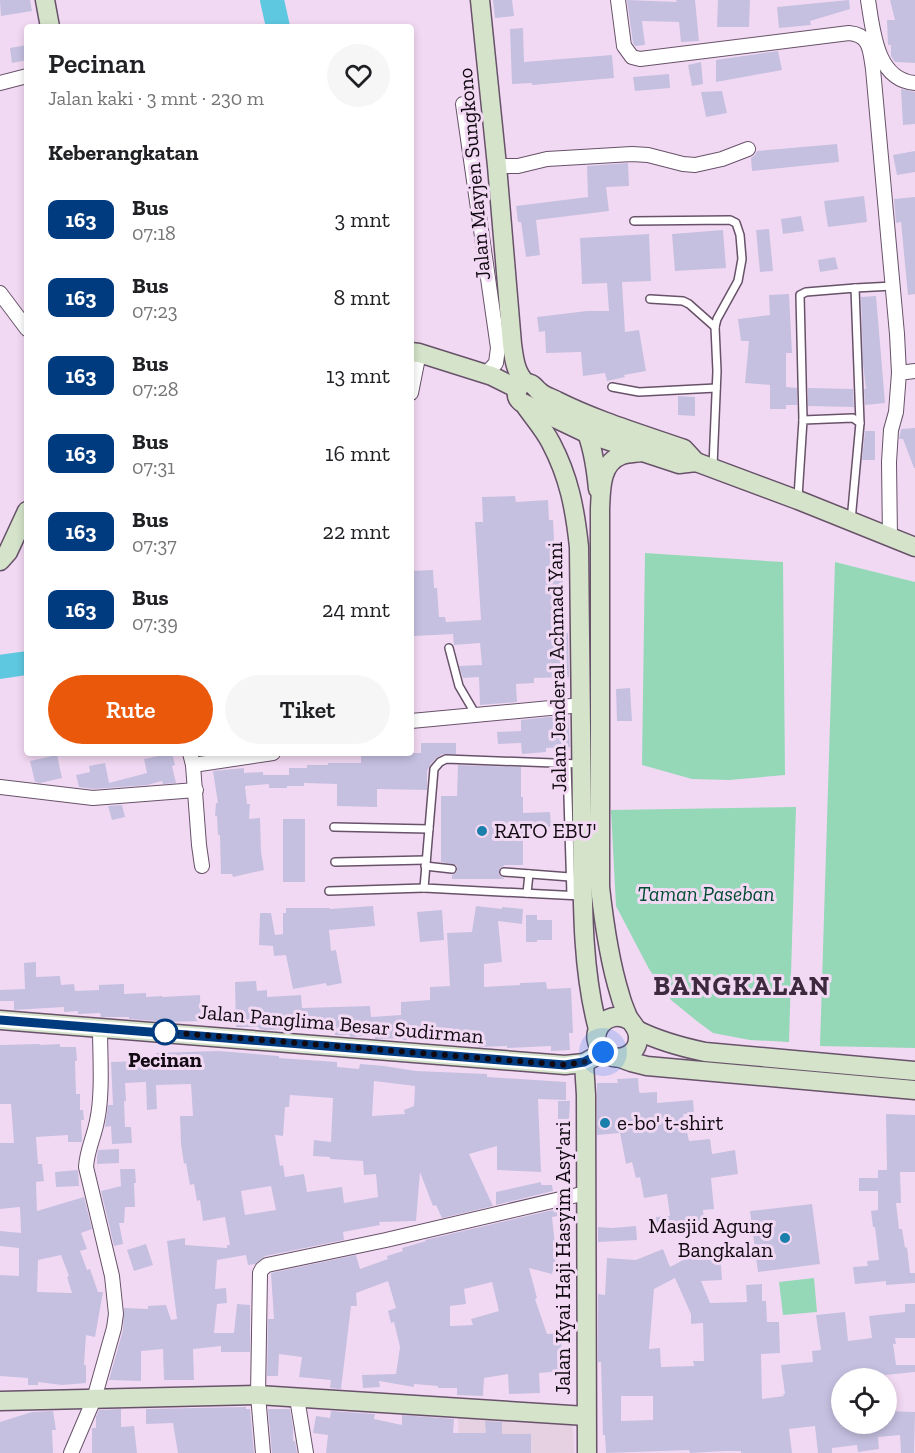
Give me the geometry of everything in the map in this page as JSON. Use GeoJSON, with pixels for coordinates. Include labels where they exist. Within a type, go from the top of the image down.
{"type":"FeatureCollection","features":[{"type":"Feature","properties":{"kind":"street"},"geometry":{"type":"LineString","coordinates":[[45,0],[49,24]]}},
{"type":"Feature","properties":{"kind":"street","name":"Jalan Mayjen Sungkono"},"geometry":{"type":"LineString","coordinates":[[480,0],[512,344],[516,366],[526,392]]}},
{"type":"Feature","properties":{"kind":"street"},"geometry":{"type":"LineString","coordinates":[[618,0],[624,46],[632,57],[640,59],[849,33],[859,34],[866,40],[873,69],[899,373],[889,462],[890,537]]}},
{"type":"Feature","properties":{"kind":"street"},"geometry":{"type":"LineString","coordinates":[[868,0],[881,59],[897,78],[915,83]]}},
{"type":"Feature","properties":{"kind":"street"},"geometry":{"type":"LineString","coordinates":[[0,83],[24,77]]}},
{"type":"Feature","properties":{"kind":"street"},"geometry":{"type":"LineString","coordinates":[[463,104],[498,348],[496,363],[486,374]]}},
{"type":"Feature","properties":{"kind":"street"},"geometry":{"type":"LineString","coordinates":[[497,166],[518,166],[547,159],[632,154],[695,165],[722,159],[748,149]]}},
{"type":"Feature","properties":{"kind":"street"},"geometry":{"type":"LineString","coordinates":[[0,293],[24,325]]}},
{"type":"Feature","properties":{"kind":"street"},"geometry":{"type":"LineString","coordinates":[[415,353],[486,374],[526,392],[684,449],[705,465],[915,547]]}},
{"type":"Feature","properties":{"kind":"street"},"geometry":{"type":"LineString","coordinates":[[899,373],[915,371]]}},
{"type":"Feature","properties":{"kind":"street"},"geometry":{"type":"LineString","coordinates":[[526,392],[588,434],[679,464],[705,465]]}},
{"type":"Feature","properties":{"kind":"street","name":"Jalan Jenderal Achmad Yani"},"geometry":{"type":"LineString","coordinates":[[526,392],[565,474],[576,516],[579,547],[582,705],[574,764],[577,896],[587,979],[598,1029]]}},
{"type":"Feature","properties":{"kind":"street"},"geometry":{"type":"LineString","coordinates":[[572,408],[588,434],[600,509]]}},
{"type":"Feature","properties":{"kind":"street"},"geometry":{"type":"LineString","coordinates":[[600,509],[601,484],[609,464],[623,455],[641,452]]}},
{"type":"Feature","properties":{"kind":"street","name":"Jalan Jenderal Achmad Yani"},"geometry":{"type":"LineString","coordinates":[[600,509],[600,886],[605,927],[616,982],[633,1025]]}},
{"type":"Feature","properties":{"kind":"street"},"geometry":{"type":"LineString","coordinates":[[0,561],[8,552],[24,517]]}},
{"type":"Feature","properties":{"kind":"street"},"geometry":{"type":"LineString","coordinates":[[414,721],[582,705]]}},
{"type":"Feature","properties":{"kind":"street"},"geometry":{"type":"LineString","coordinates":[[202,866],[192,759],[237,756]]}},
{"type":"Feature","properties":{"kind":"street"},"geometry":{"type":"LineString","coordinates":[[0,787],[93,798],[196,790]]}},
{"type":"Feature","properties":{"kind":"street"},"geometry":{"type":"LineString","coordinates":[[915,1071],[682,1048],[658,1040],[624,1017],[611,1017],[598,1029],[597,1041],[612,1055],[647,1066],[915,1090]]}},
{"type":"Feature","properties":{"kind":"street","name":"Jalan Panglima Besar Sudirman"},"geometry":{"type":"LineString","coordinates":[[0,1020],[565,1065],[612,1055]]}},
{"type":"Feature","properties":{"kind":"street"},"geometry":{"type":"LineString","coordinates":[[612,1055],[627,1056],[635,1048],[638,1042],[633,1025]]}},
{"type":"Feature","properties":{"kind":"street"},"geometry":{"type":"LineString","coordinates":[[71,1453],[94,1399],[116,1314],[112,1276],[86,1167],[87,1154],[100,1103],[100,1027]]}},
{"type":"Feature","properties":{"kind":"street"},"geometry":{"type":"LineString","coordinates":[[790,1079],[792,1060]]}},
{"type":"Feature","properties":{"kind":"street","name":"Jalan Kyai Haji Hasyim Asy'ari"},"geometry":{"type":"LineString","coordinates":[[584,1062],[587,1453]]}},
{"type":"Feature","properties":{"kind":"street"},"geometry":{"type":"LineString","coordinates":[[263,1453],[258,1395],[260,1273],[262,1269],[267,1265],[386,1240],[586,1193]]}},
{"type":"Feature","properties":{"kind":"street"},"geometry":{"type":"LineString","coordinates":[[0,1401],[258,1395],[586,1416]]}},
{"type":"Feature","properties":{"kind":"street"},"geometry":{"type":"LineString","coordinates":[[297,1398],[306,1453]]}},
{"type":"Feature","properties":{"kind":"lane"},"geometry":{"type":"LineString","coordinates":[[634,221],[730,220],[736,224],[740,235],[742,259],[738,281],[715,327],[716,388],[705,465]]}},
{"type":"Feature","properties":{"kind":"lane"},"geometry":{"type":"LineString","coordinates":[[798,500],[803,420],[801,295],[806,292],[893,286]]}},
{"type":"Feature","properties":{"kind":"lane"},"geometry":{"type":"LineString","coordinates":[[851,522],[860,423],[855,288]]}},
{"type":"Feature","properties":{"kind":"lane"},"geometry":{"type":"LineString","coordinates":[[650,299],[683,301],[715,327]]}},
{"type":"Feature","properties":{"kind":"lane"},"geometry":{"type":"LineString","coordinates":[[612,387],[639,392],[716,388]]}},
{"type":"Feature","properties":{"kind":"lane"},"geometry":{"type":"LineString","coordinates":[[803,420],[853,418],[860,423]]}},
{"type":"Feature","properties":{"kind":"lane"},"geometry":{"type":"LineString","coordinates":[[449,648],[459,686],[476,715]]}},
{"type":"Feature","properties":{"kind":"lane"},"geometry":{"type":"LineString","coordinates":[[329,891],[424,888],[577,896],[570,877],[574,764],[446,759],[440,762],[434,769],[424,888]]}},
{"type":"Feature","properties":{"kind":"lane"},"geometry":{"type":"LineString","coordinates":[[334,827],[429,829]]}},
{"type":"Feature","properties":{"kind":"lane"},"geometry":{"type":"LineString","coordinates":[[335,862],[426,863],[452,869]]}},
{"type":"Feature","properties":{"kind":"lane"},"geometry":{"type":"LineString","coordinates":[[504,872],[570,877]]}},
{"type":"Feature","properties":{"kind":"lane"},"geometry":{"type":"LineString","coordinates":[[527,893],[528,874]]}},
{"type":"Feature","properties":{"kind":"shaded area"},"geometry":{"type":"Polygon","coordinates":[[[458,1411],[573,1420],[574,1453],[459,1453],[458,1411]]]}},
{"type":"Feature","properties":{"kind":"green space"},"geometry":{"type":"Polygon","coordinates":[[[645,553],[783,562],[785,775],[729,780],[692,779],[642,765],[645,553]]]}},
{"type":"Feature","properties":{"kind":"green space"},"geometry":{"type":"Polygon","coordinates":[[[835,562],[915,582],[915,1048],[820,1046],[835,562]]]}},
{"type":"Feature","properties":{"kind":"green space","name":"Taman Paseban"},"geometry":{"type":"Polygon","coordinates":[[[796,807],[789,1042],[750,1040],[713,1033],[671,1000],[649,969],[616,906],[611,810],[796,807]]]}},
{"type":"Feature","properties":{"kind":"green space"},"geometry":{"type":"Polygon","coordinates":[[[814,1278],[817,1312],[783,1315],[779,1282],[814,1278]]]}},
{"type":"Feature","properties":{"kind":"building"},"geometry":{"type":"Polygon","coordinates":[[[0,0],[30,0],[32,11],[1,16],[0,0]]]}},
{"type":"Feature","properties":{"kind":"building"},"geometry":{"type":"Polygon","coordinates":[[[493,0],[512,0],[514,16],[495,18],[493,0]]]}},
{"type":"Feature","properties":{"kind":"building"},"geometry":{"type":"Polygon","coordinates":[[[627,0],[677,2],[676,0],[695,0],[699,41],[681,42],[679,22],[642,21],[645,45],[635,46],[627,0]]]}},
{"type":"Feature","properties":{"kind":"building"},"geometry":{"type":"Polygon","coordinates":[[[718,0],[750,0],[749,27],[717,27],[718,0]]]}},
{"type":"Feature","properties":{"kind":"building"},"geometry":{"type":"Polygon","coordinates":[[[849,0],[850,9],[810,21],[811,25],[779,28],[777,7],[849,0]]]}},
{"type":"Feature","properties":{"kind":"building"},"geometry":{"type":"Polygon","coordinates":[[[890,0],[915,0],[915,63],[895,62],[891,56],[887,20],[895,20],[890,0]]]}},
{"type":"Feature","properties":{"kind":"building"},"geometry":{"type":"Polygon","coordinates":[[[523,28],[524,62],[612,55],[614,78],[532,85],[532,83],[512,84],[510,29],[523,28]]]}},
{"type":"Feature","properties":{"kind":"building"},"geometry":{"type":"Polygon","coordinates":[[[24,46],[24,61],[12,63],[10,48],[24,46]]]}},
{"type":"Feature","properties":{"kind":"building"},"geometry":{"type":"Polygon","coordinates":[[[778,51],[782,70],[716,82],[716,60],[778,51]]]}},
{"type":"Feature","properties":{"kind":"building"},"geometry":{"type":"Polygon","coordinates":[[[701,62],[703,84],[692,86],[688,65],[701,62]]]}},
{"type":"Feature","properties":{"kind":"building"},"geometry":{"type":"Polygon","coordinates":[[[669,74],[670,88],[635,91],[633,77],[669,74]]]}},
{"type":"Feature","properties":{"kind":"building"},"geometry":{"type":"Polygon","coordinates":[[[901,89],[915,92],[915,124],[903,125],[901,89]]]}},
{"type":"Feature","properties":{"kind":"building"},"geometry":{"type":"Polygon","coordinates":[[[722,91],[727,113],[706,117],[701,92],[722,91]]]}},
{"type":"Feature","properties":{"kind":"building"},"geometry":{"type":"Polygon","coordinates":[[[837,144],[839,162],[752,171],[751,158],[757,151],[837,144]]]}},
{"type":"Feature","properties":{"kind":"building"},"geometry":{"type":"Polygon","coordinates":[[[915,151],[915,172],[897,175],[893,155],[915,151]]]}},
{"type":"Feature","properties":{"kind":"building"},"geometry":{"type":"Polygon","coordinates":[[[628,163],[629,186],[606,187],[609,211],[536,220],[540,255],[526,257],[521,222],[518,222],[516,206],[588,197],[587,166],[628,163]]]}},
{"type":"Feature","properties":{"kind":"building"},"geometry":{"type":"Polygon","coordinates":[[[864,196],[867,222],[828,227],[824,201],[864,196]]]}},
{"type":"Feature","properties":{"kind":"building"},"geometry":{"type":"Polygon","coordinates":[[[915,197],[915,294],[908,295],[901,222],[896,223],[894,199],[915,197]]]}},
{"type":"Feature","properties":{"kind":"building"},"geometry":{"type":"Polygon","coordinates":[[[801,216],[804,231],[783,234],[781,219],[801,216]]]}},
{"type":"Feature","properties":{"kind":"building"},"geometry":{"type":"Polygon","coordinates":[[[769,229],[773,271],[760,272],[756,230],[769,229]]]}},
{"type":"Feature","properties":{"kind":"building"},"geometry":{"type":"Polygon","coordinates":[[[723,230],[726,268],[675,271],[672,234],[723,230]]]}},
{"type":"Feature","properties":{"kind":"building"},"geometry":{"type":"Polygon","coordinates":[[[649,234],[651,281],[622,282],[625,332],[639,330],[646,371],[607,381],[605,373],[583,376],[581,352],[546,353],[545,331],[539,332],[537,317],[587,311],[609,311],[607,283],[582,284],[580,238],[649,234]]]}},
{"type":"Feature","properties":{"kind":"building"},"geometry":{"type":"Polygon","coordinates":[[[835,257],[838,269],[820,272],[818,260],[835,257]]]}},
{"type":"Feature","properties":{"kind":"building"},"geometry":{"type":"Polygon","coordinates":[[[789,294],[792,353],[786,353],[786,387],[797,388],[797,405],[786,405],[786,409],[770,409],[770,385],[745,383],[749,341],[741,341],[738,319],[770,315],[769,295],[789,294]]]}},
{"type":"Feature","properties":{"kind":"building"},"geometry":{"type":"Polygon","coordinates":[[[876,296],[885,403],[865,405],[861,297],[876,296]]]}},
{"type":"Feature","properties":{"kind":"building"},"geometry":{"type":"Polygon","coordinates":[[[808,388],[853,389],[854,407],[808,406],[808,388]]]}},
{"type":"Feature","properties":{"kind":"building"},"geometry":{"type":"Polygon","coordinates":[[[678,396],[695,397],[695,416],[678,415],[678,396]]]}},
{"type":"Feature","properties":{"kind":"building"},"geometry":{"type":"Polygon","coordinates":[[[915,428],[914,468],[903,439],[899,439],[901,429],[915,428]]]}},
{"type":"Feature","properties":{"kind":"building"},"geometry":{"type":"Polygon","coordinates":[[[865,431],[875,431],[875,460],[862,460],[865,431]]]}},
{"type":"Feature","properties":{"kind":"building"},"geometry":{"type":"Polygon","coordinates":[[[515,496],[516,502],[548,500],[549,520],[553,520],[556,581],[563,581],[563,633],[568,633],[569,677],[534,678],[534,683],[516,684],[517,702],[480,705],[479,677],[463,678],[459,666],[482,665],[480,643],[454,645],[453,634],[414,636],[414,571],[433,570],[439,617],[445,617],[446,622],[481,620],[475,522],[483,522],[482,497],[515,496]]]}},
{"type":"Feature","properties":{"kind":"building"},"geometry":{"type":"Polygon","coordinates":[[[630,688],[632,721],[617,721],[616,689],[630,688]]]}},
{"type":"Feature","properties":{"kind":"building"},"geometry":{"type":"Polygon","coordinates":[[[568,715],[570,747],[546,748],[546,752],[522,754],[521,743],[498,744],[497,732],[521,731],[521,720],[568,715]]]}},
{"type":"Feature","properties":{"kind":"building"},"geometry":{"type":"Polygon","coordinates":[[[421,743],[456,743],[456,754],[443,754],[430,765],[427,771],[427,790],[377,789],[377,807],[337,806],[337,784],[304,783],[304,786],[287,786],[287,788],[269,788],[269,784],[245,786],[247,804],[250,804],[249,819],[260,818],[264,870],[233,877],[232,874],[221,874],[220,835],[218,835],[217,816],[215,816],[216,803],[218,803],[213,771],[244,768],[244,773],[263,772],[263,775],[289,775],[289,768],[307,768],[307,765],[361,763],[361,756],[414,756],[414,753],[421,753],[421,743]]]}},
{"type":"Feature","properties":{"kind":"building"},"geometry":{"type":"Polygon","coordinates":[[[57,756],[62,778],[35,782],[30,761],[57,756]]]}},
{"type":"Feature","properties":{"kind":"building"},"geometry":{"type":"Polygon","coordinates":[[[173,756],[175,765],[172,766],[176,783],[163,784],[162,781],[147,785],[94,789],[79,787],[76,775],[90,772],[89,766],[105,763],[109,783],[147,773],[144,759],[173,756]]]}},
{"type":"Feature","properties":{"kind":"building","name":"RATO EBU'"},"geometry":{"type":"Polygon","coordinates":[[[458,765],[521,767],[523,813],[550,812],[551,827],[523,828],[523,865],[501,867],[499,874],[504,879],[452,879],[452,875],[457,872],[457,866],[441,862],[441,796],[457,796],[458,765]]]}},
{"type":"Feature","properties":{"kind":"building"},"geometry":{"type":"Polygon","coordinates":[[[122,805],[125,817],[112,820],[108,806],[122,805]]]}},
{"type":"Feature","properties":{"kind":"building"},"geometry":{"type":"Polygon","coordinates":[[[283,819],[305,819],[305,882],[283,882],[283,819]]]}},
{"type":"Feature","properties":{"kind":"building"},"geometry":{"type":"Polygon","coordinates":[[[373,906],[375,926],[329,930],[331,951],[336,950],[342,983],[327,986],[326,983],[293,989],[286,955],[274,956],[273,946],[259,945],[260,913],[271,913],[275,935],[283,934],[283,913],[286,913],[286,908],[330,909],[373,906]]]}},
{"type":"Feature","properties":{"kind":"building"},"geometry":{"type":"Polygon","coordinates":[[[476,906],[523,909],[522,924],[498,921],[502,962],[484,964],[484,987],[546,982],[547,989],[571,988],[573,1033],[569,1033],[570,1050],[551,1051],[551,1046],[479,1047],[479,1043],[469,1044],[468,1040],[375,1039],[375,1035],[350,1037],[350,1035],[335,1035],[335,1030],[307,1031],[307,1028],[265,1030],[259,1027],[236,1027],[235,982],[256,981],[257,991],[267,990],[267,997],[301,995],[302,1008],[370,1006],[371,1017],[401,1015],[401,1002],[430,1000],[430,987],[450,986],[447,933],[472,932],[476,906]]]}},
{"type":"Feature","properties":{"kind":"building"},"geometry":{"type":"Polygon","coordinates":[[[442,910],[444,940],[420,942],[417,912],[442,910]]]}},
{"type":"Feature","properties":{"kind":"building"},"geometry":{"type":"Polygon","coordinates":[[[526,915],[537,915],[537,920],[552,920],[552,940],[526,942],[526,915]]]}},
{"type":"Feature","properties":{"kind":"building"},"geometry":{"type":"Polygon","coordinates":[[[36,962],[36,977],[60,976],[61,985],[74,984],[75,991],[99,990],[99,985],[124,984],[124,994],[146,993],[146,997],[200,995],[201,1021],[167,1022],[129,1019],[129,1017],[101,1017],[100,1013],[64,1012],[64,1007],[14,1010],[14,1001],[0,1001],[0,990],[25,989],[24,963],[36,962]]]}},
{"type":"Feature","properties":{"kind":"building"},"geometry":{"type":"Polygon","coordinates":[[[60,1044],[60,1047],[76,1047],[76,1094],[80,1094],[80,1110],[83,1110],[84,1120],[81,1120],[82,1142],[68,1142],[68,1135],[36,1137],[38,1164],[42,1164],[44,1181],[36,1182],[37,1211],[84,1197],[92,1229],[81,1233],[87,1249],[80,1251],[87,1270],[90,1269],[98,1292],[103,1292],[95,1337],[86,1335],[84,1365],[86,1365],[86,1383],[62,1385],[38,1382],[38,1385],[28,1385],[28,1378],[0,1376],[0,1275],[19,1276],[19,1248],[0,1246],[0,1231],[21,1233],[20,1207],[0,1209],[0,1143],[14,1143],[11,1104],[0,1104],[0,1045],[60,1044]],[[61,1255],[38,1260],[37,1292],[72,1293],[67,1277],[69,1276],[61,1255]]]}},
{"type":"Feature","properties":{"kind":"building"},"geometry":{"type":"Polygon","coordinates":[[[218,1051],[337,1062],[337,1067],[359,1069],[360,1064],[416,1071],[487,1074],[487,1077],[566,1082],[566,1100],[538,1099],[541,1172],[497,1170],[497,1146],[469,1154],[493,1206],[442,1218],[436,1205],[433,1206],[420,1172],[416,1221],[379,1222],[380,1225],[343,1232],[344,1240],[265,1256],[255,1264],[248,1265],[246,1255],[217,1260],[215,1289],[226,1288],[227,1303],[217,1304],[214,1333],[234,1333],[237,1304],[250,1305],[250,1352],[221,1352],[221,1346],[193,1349],[194,1380],[164,1380],[163,1349],[141,1351],[141,1381],[109,1380],[123,1330],[124,1308],[148,1309],[148,1306],[166,1305],[171,1320],[177,1319],[167,1241],[185,1238],[185,1245],[227,1248],[227,1245],[230,1245],[225,1217],[203,1221],[200,1200],[197,1201],[194,1184],[190,1185],[186,1163],[184,1164],[180,1116],[193,1116],[191,1084],[156,1085],[157,1109],[147,1110],[146,1082],[125,1083],[125,1127],[131,1127],[132,1143],[112,1144],[111,1126],[105,1127],[108,1105],[113,1105],[111,1062],[145,1061],[144,1056],[157,1056],[156,1053],[218,1051]],[[374,1081],[372,1116],[405,1114],[404,1110],[414,1106],[415,1086],[374,1081]],[[290,1095],[289,1107],[285,1107],[283,1136],[275,1135],[280,1166],[283,1165],[285,1177],[304,1174],[307,1192],[342,1187],[344,1203],[378,1197],[376,1174],[364,1175],[363,1161],[313,1156],[314,1140],[331,1142],[333,1098],[290,1095]],[[271,1186],[241,1191],[245,1215],[276,1210],[271,1186]]]}},
{"type":"Feature","properties":{"kind":"building"},"geometry":{"type":"Polygon","coordinates":[[[638,1078],[640,1093],[657,1092],[657,1103],[693,1100],[694,1114],[683,1114],[689,1141],[710,1139],[712,1154],[735,1150],[738,1174],[711,1178],[714,1209],[703,1210],[705,1229],[657,1232],[656,1217],[670,1216],[667,1194],[644,1198],[640,1177],[636,1178],[632,1162],[626,1164],[620,1133],[597,1135],[597,1083],[618,1083],[617,1079],[638,1078]]]}},
{"type":"Feature","properties":{"kind":"building"},"geometry":{"type":"Polygon","coordinates":[[[558,1101],[570,1101],[569,1119],[558,1119],[558,1101]]]}},
{"type":"Feature","properties":{"kind":"building"},"geometry":{"type":"Polygon","coordinates":[[[886,1114],[915,1115],[915,1172],[900,1172],[901,1203],[896,1203],[899,1229],[902,1229],[910,1273],[915,1273],[915,1283],[886,1285],[886,1281],[855,1284],[853,1267],[868,1266],[867,1261],[879,1260],[871,1211],[878,1210],[878,1191],[859,1191],[859,1178],[878,1178],[878,1170],[887,1170],[886,1114]]]}},
{"type":"Feature","properties":{"kind":"building"},"geometry":{"type":"Polygon","coordinates":[[[119,1149],[119,1163],[97,1164],[98,1150],[119,1149]]]}},
{"type":"Feature","properties":{"kind":"building"},"geometry":{"type":"Polygon","coordinates":[[[120,1169],[135,1169],[135,1207],[125,1207],[124,1223],[119,1223],[123,1244],[114,1246],[101,1191],[121,1186],[120,1169]]]}},
{"type":"Feature","properties":{"kind":"building"},"geometry":{"type":"Polygon","coordinates":[[[78,1170],[79,1186],[56,1187],[55,1172],[78,1170]]]}},
{"type":"Feature","properties":{"kind":"building"},"geometry":{"type":"Polygon","coordinates":[[[541,1182],[541,1185],[552,1185],[553,1191],[496,1205],[496,1192],[541,1182]]]}},
{"type":"Feature","properties":{"kind":"building","name":"Masjid Agung Bangkalan"},"geometry":{"type":"Polygon","coordinates":[[[812,1204],[820,1264],[758,1272],[750,1211],[812,1204]]]}},
{"type":"Feature","properties":{"kind":"building"},"geometry":{"type":"Polygon","coordinates":[[[557,1209],[558,1216],[552,1217],[557,1255],[552,1274],[529,1268],[537,1298],[535,1299],[547,1334],[560,1333],[562,1351],[560,1351],[561,1371],[539,1373],[540,1393],[509,1394],[508,1374],[484,1378],[483,1396],[457,1395],[457,1388],[414,1384],[414,1387],[379,1381],[380,1387],[363,1388],[362,1375],[396,1374],[400,1347],[394,1322],[391,1323],[388,1311],[396,1308],[388,1281],[356,1293],[357,1306],[351,1306],[341,1389],[330,1388],[331,1380],[299,1377],[302,1357],[279,1354],[278,1376],[267,1376],[268,1319],[274,1319],[271,1273],[356,1255],[360,1269],[388,1259],[387,1256],[403,1251],[402,1248],[425,1240],[557,1209]],[[492,1282],[464,1289],[466,1304],[450,1306],[450,1326],[473,1325],[471,1319],[499,1311],[492,1282]]]}},
{"type":"Feature","properties":{"kind":"building"},"geometry":{"type":"Polygon","coordinates":[[[636,1226],[637,1240],[598,1242],[598,1227],[636,1226]]]}},
{"type":"Feature","properties":{"kind":"building"},"geometry":{"type":"Polygon","coordinates":[[[146,1244],[153,1265],[134,1271],[127,1250],[146,1244]]]}},
{"type":"Feature","properties":{"kind":"building"},"geometry":{"type":"Polygon","coordinates":[[[663,1249],[670,1267],[687,1258],[687,1255],[720,1253],[722,1280],[701,1281],[710,1303],[747,1302],[746,1285],[762,1284],[762,1301],[766,1301],[767,1322],[779,1322],[780,1353],[761,1354],[762,1399],[784,1396],[781,1365],[813,1362],[812,1351],[821,1350],[816,1315],[845,1312],[848,1341],[872,1338],[869,1316],[905,1312],[905,1304],[915,1304],[915,1338],[895,1338],[896,1344],[893,1344],[896,1365],[915,1365],[915,1372],[897,1374],[897,1368],[831,1368],[831,1434],[897,1434],[897,1411],[915,1412],[914,1453],[901,1453],[900,1435],[878,1437],[879,1449],[858,1452],[857,1445],[832,1448],[832,1453],[818,1453],[815,1426],[789,1429],[792,1453],[724,1451],[690,1453],[689,1450],[606,1453],[605,1435],[603,1435],[601,1362],[598,1362],[598,1294],[605,1295],[607,1258],[636,1260],[663,1249]],[[675,1278],[654,1289],[649,1349],[660,1348],[661,1367],[694,1366],[693,1361],[704,1361],[703,1323],[691,1324],[691,1314],[675,1278]],[[621,1396],[621,1421],[653,1420],[653,1396],[621,1396]]]}},
{"type":"Feature","properties":{"kind":"building"},"geometry":{"type":"Polygon","coordinates":[[[246,1407],[250,1409],[254,1453],[178,1453],[173,1423],[146,1424],[146,1409],[246,1407]]]}},
{"type":"Feature","properties":{"kind":"building"},"geometry":{"type":"Polygon","coordinates":[[[121,1409],[121,1427],[134,1426],[137,1453],[92,1453],[92,1428],[96,1428],[96,1417],[99,1410],[121,1409]]]}},
{"type":"Feature","properties":{"kind":"building"},"geometry":{"type":"Polygon","coordinates":[[[268,1409],[290,1409],[293,1441],[295,1441],[297,1453],[272,1453],[268,1409]]]}},
{"type":"Feature","properties":{"kind":"building"},"geometry":{"type":"Polygon","coordinates":[[[53,1411],[56,1430],[52,1430],[53,1453],[0,1453],[0,1422],[32,1412],[53,1411]]]}},
{"type":"Feature","properties":{"kind":"building"},"geometry":{"type":"Polygon","coordinates":[[[331,1411],[375,1414],[374,1419],[402,1425],[402,1415],[454,1419],[453,1433],[486,1433],[485,1421],[502,1422],[502,1434],[531,1434],[531,1453],[326,1453],[328,1435],[313,1433],[316,1416],[330,1418],[331,1411]]]}},
{"type":"Feature","properties":{"kind":"waterway"},"geometry":{"type":"LineString","coordinates":[[272,0],[277,24]]}},
{"type":"Feature","properties":{"kind":"waterway"},"geometry":{"type":"LineString","coordinates":[[0,667],[24,663]]}},
{"type":"Feature","properties":{"kind":"bus line","name":"163"},"geometry":{"type":"LineString","coordinates":[[0,1020],[565,1065],[584,1062],[603,1052]]}},
{"type":"Feature","properties":{"kind":"place","name":"RATO EBU'"},"geometry":{"type":"Point","coordinates":[482,831]}},
{"type":"Feature","properties":{"kind":"place","name":"Pecinan"},"geometry":{"type":"Point","coordinates":[165,1032]}},
{"type":"Feature","properties":{"kind":"place","name":"e-bo' t-shirt"},"geometry":{"type":"Point","coordinates":[605,1123]}},
{"type":"Feature","properties":{"kind":"place","name":"Masjid Agung Bangkalan"},"geometry":{"type":"Point","coordinates":[785,1238]}},
{"type":"Feature","properties":{"kind":"district","name":"BANGKALAN"},"geometry":{"type":"Point","coordinates":[742,986]}},
{"type":"Feature","properties":{"kind":"route"},"geometry":{"type":"LineString","coordinates":[[165,1032],[565,1065],[584,1062],[603,1052]]}}]}
